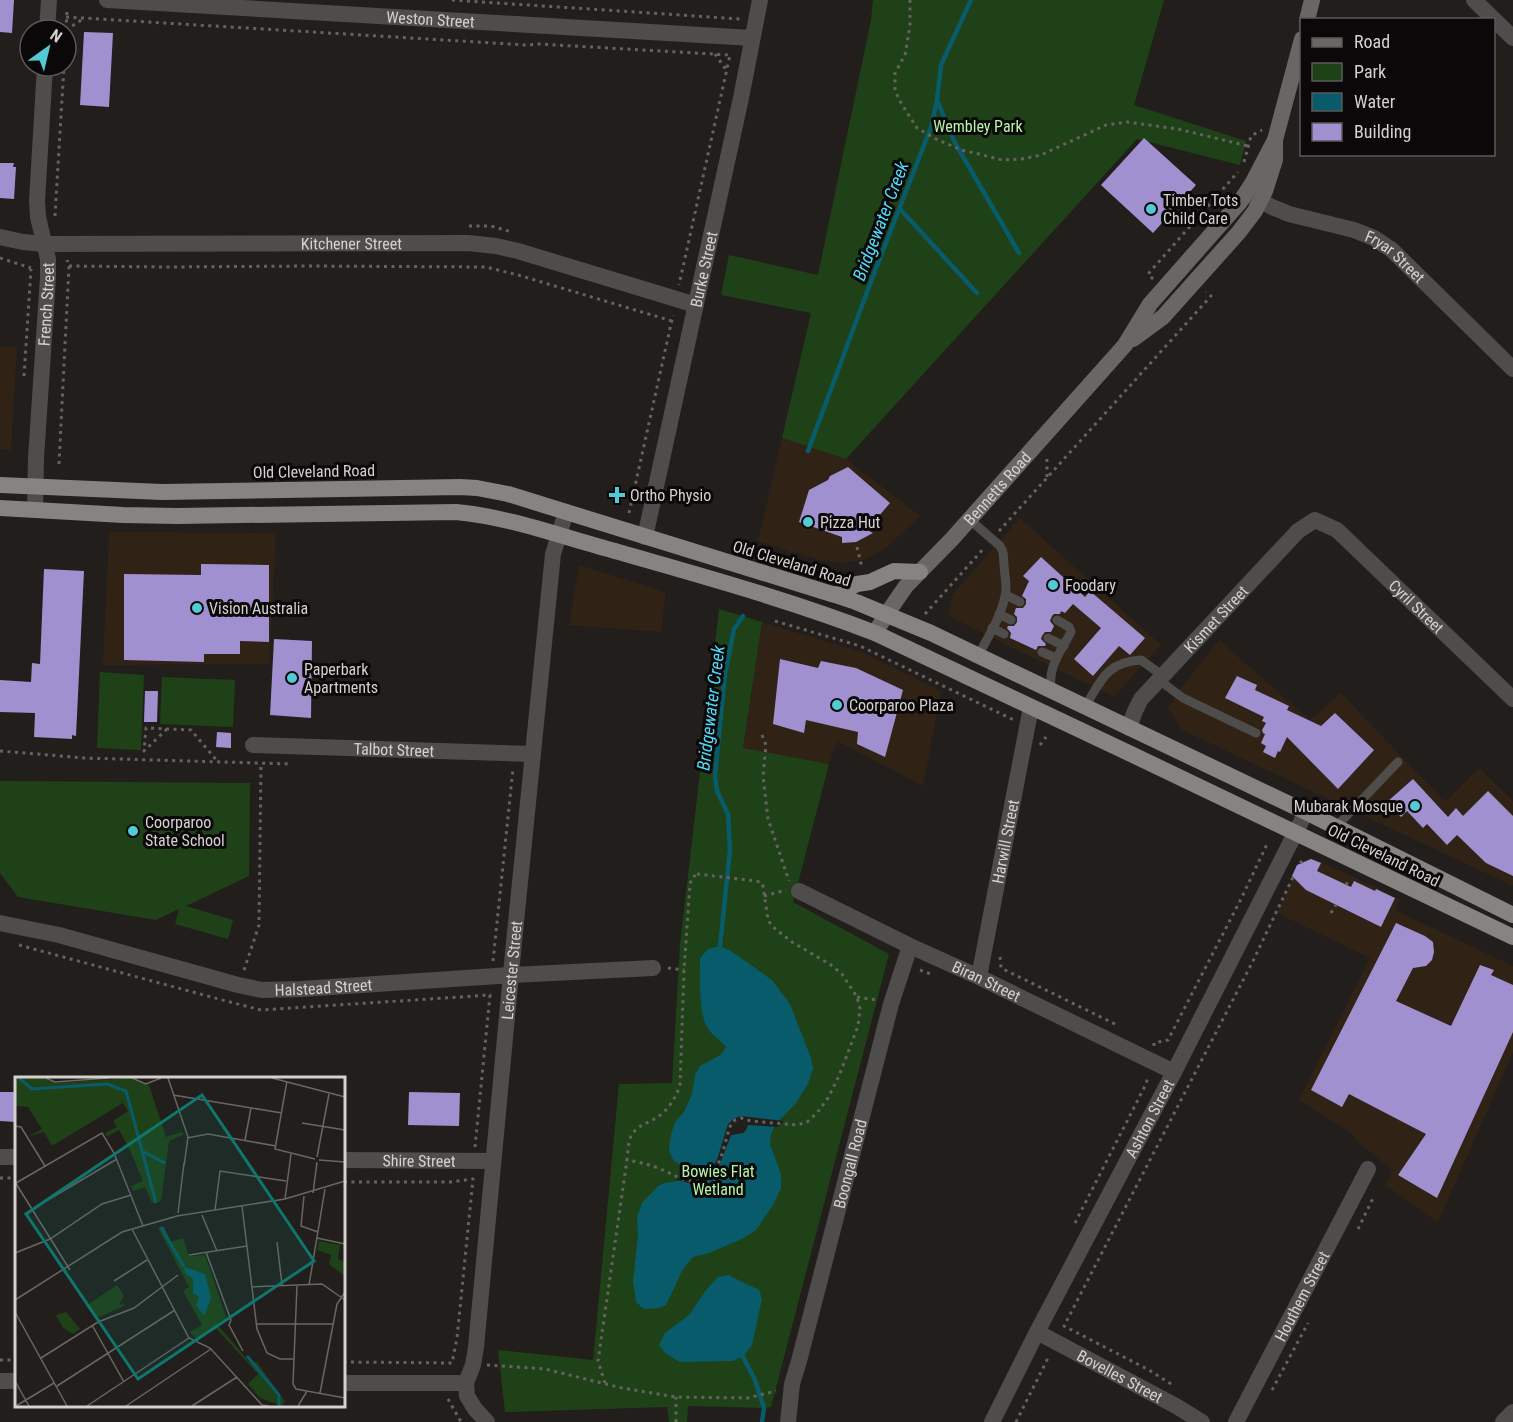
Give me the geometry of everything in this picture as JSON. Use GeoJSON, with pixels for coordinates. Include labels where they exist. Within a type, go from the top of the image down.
{"type":"FeatureCollection","features":[{"type":"Feature","properties":{"kind":"highway","name":"Old Cleveland Road"},"geometry":{"type":"LineString","coordinates":[[0,485],[162,492],[435,486],[492,490],[835,595],[931,633],[1306,812],[1513,915]]}},
{"type":"Feature","properties":{"kind":"highway","name":"Old Cleveland Road"},"geometry":{"type":"LineString","coordinates":[[0,508],[177,516],[456,512],[486,516],[558,535],[739,587],[875,633],[1513,937]]}},
{"type":"Feature","properties":{"kind":"highway"},"geometry":{"type":"LineString","coordinates":[[835,595],[857,584],[870,582],[894,571],[920,572]]}},
{"type":"Feature","properties":{"kind":"main road"},"geometry":{"type":"LineString","coordinates":[[1308,18],[1312,0]]}},
{"type":"Feature","properties":{"kind":"main road","name":"Bennetts Road"},"geometry":{"type":"LineString","coordinates":[[875,633],[906,586],[1125,345],[1150,304],[1226,219],[1253,197],[1275,140],[1300,46]]}},
{"type":"Feature","properties":{"kind":"street"},"geometry":{"type":"LineString","coordinates":[[48,18],[49,0]]}},
{"type":"Feature","properties":{"kind":"street","name":"Weston Street"},"geometry":{"type":"LineString","coordinates":[[107,0],[752,38]]}},
{"type":"Feature","properties":{"kind":"street","name":"Burke Street"},"geometry":{"type":"LineString","coordinates":[[645,537],[741,98],[760,0]]}},
{"type":"Feature","properties":{"kind":"street"},"geometry":{"type":"LineString","coordinates":[[1474,0],[1492,18]]}},
{"type":"Feature","properties":{"kind":"street"},"geometry":{"type":"LineString","coordinates":[[1495,20],[1513,38]]}},
{"type":"Feature","properties":{"kind":"street","name":"French Street"},"geometry":{"type":"LineString","coordinates":[[35,510],[48,277],[48,259],[38,217],[44,78]]}},
{"type":"Feature","properties":{"kind":"street","name":"Fryar Street"},"geometry":{"type":"LineString","coordinates":[[1253,197],[1289,214],[1354,230],[1374,238],[1392,250],[1513,369]]}},
{"type":"Feature","properties":{"kind":"street","name":"Kitchener Street"},"geometry":{"type":"LineString","coordinates":[[0,237],[45,244],[485,244],[518,251],[696,305]]}},
{"type":"Feature","properties":{"kind":"street","name":"Leicester Street"},"geometry":{"type":"LineString","coordinates":[[466,1383],[473,1365],[476,1347],[553,554],[566,512]]}},
{"type":"Feature","properties":{"kind":"street","name":"Kismet Street"},"geometry":{"type":"LineString","coordinates":[[1129,728],[1138,704],[1161,678],[1298,531],[1314,520]]}},
{"type":"Feature","properties":{"kind":"street","name":"Cyril Street"},"geometry":{"type":"LineString","coordinates":[[1314,520],[1336,530],[1513,699]]}},
{"type":"Feature","properties":{"kind":"street","name":"Harwill Street"},"geometry":{"type":"LineString","coordinates":[[979,977],[1031,707]]}},
{"type":"Feature","properties":{"kind":"street","name":"Talbot Street"},"geometry":{"type":"LineString","coordinates":[[253,745],[533,754]]}},
{"type":"Feature","properties":{"kind":"street","name":"Ashton Street"},"geometry":{"type":"LineString","coordinates":[[992,1422],[1306,812]]}},
{"type":"Feature","properties":{"kind":"street","name":"Biran Street"},"geometry":{"type":"LineString","coordinates":[[795,890],[1174,1072]]}},
{"type":"Feature","properties":{"kind":"street","name":"Halstead Street"},"geometry":{"type":"LineString","coordinates":[[0,923],[59,935],[262,990],[653,968]]}},
{"type":"Feature","properties":{"kind":"street","name":"Boongall Road"},"geometry":{"type":"LineString","coordinates":[[788,1422],[792,1384],[891,1004],[910,946]]}},
{"type":"Feature","properties":{"kind":"street","name":"Shire Street"},"geometry":{"type":"LineString","coordinates":[[345,1160],[493,1161]]}},
{"type":"Feature","properties":{"kind":"street","name":"Houthem Street"},"geometry":{"type":"LineString","coordinates":[[1236,1422],[1368,1169]]}},
{"type":"Feature","properties":{"kind":"street","name":"Bovelles Street"},"geometry":{"type":"LineString","coordinates":[[1037,1332],[1202,1422]]}},
{"type":"Feature","properties":{"kind":"street"},"geometry":{"type":"LineString","coordinates":[[345,1383],[466,1383],[467,1396],[487,1422]]}},
{"type":"Feature","properties":{"kind":"street"},"geometry":{"type":"LineString","coordinates":[[1503,1422],[1513,1412]]}},
{"type":"Feature","properties":{"kind":"lane"},"geometry":{"type":"LineString","coordinates":[[969,519],[993,538],[1003,550],[1006,595],[978,656]]}},
{"type":"Feature","properties":{"kind":"lane"},"geometry":{"type":"LineString","coordinates":[[1006,595],[1020,602]]}},
{"type":"Feature","properties":{"kind":"lane"},"geometry":{"type":"LineString","coordinates":[[999,614],[1011,620]]}},
{"type":"Feature","properties":{"kind":"lane"},"geometry":{"type":"LineString","coordinates":[[1052,691],[1050,675],[1056,658],[1071,632],[1069,627],[1057,620]]}},
{"type":"Feature","properties":{"kind":"lane"},"geometry":{"type":"LineString","coordinates":[[992,628],[1004,634]]}},
{"type":"Feature","properties":{"kind":"lane"},"geometry":{"type":"LineString","coordinates":[[1048,639],[1064,646]]}},
{"type":"Feature","properties":{"kind":"lane"},"geometry":{"type":"LineString","coordinates":[[1042,652],[1056,658]]}},
{"type":"Feature","properties":{"kind":"lane"},"geometry":{"type":"LineString","coordinates":[[1084,707],[1106,673],[1112,668],[1131,660],[1141,660],[1183,698],[1256,733]]}},
{"type":"Feature","properties":{"kind":"lane"},"geometry":{"type":"LineString","coordinates":[[1336,827],[1398,762]]}},
{"type":"Feature","properties":{"kind":"path"},"geometry":{"type":"LineString","coordinates":[[452,0],[742,19]]}},
{"type":"Feature","properties":{"kind":"path"},"geometry":{"type":"LineString","coordinates":[[910,0],[910,27],[905,56],[896,73],[895,90],[917,128],[961,150],[1002,160],[1022,159],[1041,155],[1106,125],[1127,122],[1178,129],[1249,147]]}},
{"type":"Feature","properties":{"kind":"path"},"geometry":{"type":"LineString","coordinates":[[67,10],[66,17],[730,55],[679,285],[670,281]]}},
{"type":"Feature","properties":{"kind":"path"},"geometry":{"type":"LineString","coordinates":[[78,22],[84,18]]}},
{"type":"Feature","properties":{"kind":"path"},"geometry":{"type":"LineString","coordinates":[[715,54],[727,71]]}},
{"type":"Feature","properties":{"kind":"path"},"geometry":{"type":"LineString","coordinates":[[54,227],[63,78]]}},
{"type":"Feature","properties":{"kind":"path"},"geometry":{"type":"LineString","coordinates":[[1153,279],[1148,274],[1243,167],[1251,136]]}},
{"type":"Feature","properties":{"kind":"path"},"geometry":{"type":"LineString","coordinates":[[469,226],[491,225],[513,232]]}},
{"type":"Feature","properties":{"kind":"path"},"geometry":{"type":"LineString","coordinates":[[0,258],[31,268]]}},
{"type":"Feature","properties":{"kind":"path"},"geometry":{"type":"LineString","coordinates":[[24,377],[32,259]]}},
{"type":"Feature","properties":{"kind":"path"},"geometry":{"type":"LineString","coordinates":[[59,464],[69,266],[67,260]]}},
{"type":"Feature","properties":{"kind":"path"},"geometry":{"type":"LineString","coordinates":[[69,266],[486,267],[672,321]]}},
{"type":"Feature","properties":{"kind":"path"},"geometry":{"type":"LineString","coordinates":[[1047,478],[1211,296],[1204,290]]}},
{"type":"Feature","properties":{"kind":"path"},"geometry":{"type":"LineString","coordinates":[[629,513],[673,315]]}},
{"type":"Feature","properties":{"kind":"path"},"geometry":{"type":"LineString","coordinates":[[857,547],[863,572]]}},
{"type":"Feature","properties":{"kind":"path"},"geometry":{"type":"LineString","coordinates":[[776,621],[860,646],[1015,721]]}},
{"type":"Feature","properties":{"kind":"path"},"geometry":{"type":"LineString","coordinates":[[167,729],[144,751],[146,728],[190,730],[218,762]]}},
{"type":"Feature","properties":{"kind":"path"},"geometry":{"type":"LineString","coordinates":[[762,735],[766,745],[763,776],[768,819],[795,890],[764,896]]}},
{"type":"Feature","properties":{"kind":"path"},"geometry":{"type":"LineString","coordinates":[[1039,751],[1046,737]]}},
{"type":"Feature","properties":{"kind":"path"},"geometry":{"type":"LineString","coordinates":[[0,751],[84,758],[296,764]]}},
{"type":"Feature","properties":{"kind":"path"},"geometry":{"type":"LineString","coordinates":[[254,971],[244,969],[259,925],[261,763]]}},
{"type":"Feature","properties":{"kind":"path"},"geometry":{"type":"LineString","coordinates":[[494,961],[513,768],[505,770]]}},
{"type":"Feature","properties":{"kind":"path"},"geometry":{"type":"LineString","coordinates":[[1152,1050],[1155,1043],[1168,1040],[1268,842]]}},
{"type":"Feature","properties":{"kind":"path"},"geometry":{"type":"LineString","coordinates":[[1300,863],[1305,858]]}},
{"type":"Feature","properties":{"kind":"path"},"geometry":{"type":"LineString","coordinates":[[605,1383],[598,1361],[630,1137],[637,1128],[659,1116],[669,1107],[680,1084],[690,884],[692,878],[698,874],[761,882],[768,920],[773,927],[842,974],[857,998],[860,1009],[858,1026],[839,1076],[828,1098],[807,1122],[796,1125],[741,1118],[735,1120],[731,1124],[716,1166],[703,1180],[693,1182],[640,1162],[627,1160]]}},
{"type":"Feature","properties":{"kind":"path"},"geometry":{"type":"LineString","coordinates":[[1179,1389],[1149,1370],[1064,1326],[1248,971],[1293,877]]}},
{"type":"Feature","properties":{"kind":"path"},"geometry":{"type":"LineString","coordinates":[[1331,914],[1336,905]]}},
{"type":"Feature","properties":{"kind":"path"},"geometry":{"type":"LineString","coordinates":[[11,943],[261,1010],[490,995],[475,1147]]}},
{"type":"Feature","properties":{"kind":"path"},"geometry":{"type":"LineString","coordinates":[[999,953],[1001,968],[1124,1028]]}},
{"type":"Feature","properties":{"kind":"path"},"geometry":{"type":"LineString","coordinates":[[345,1182],[450,1182],[473,1179],[457,1338],[452,1363],[345,1362]]}},
{"type":"Feature","properties":{"kind":"path"},"geometry":{"type":"LineString","coordinates":[[1358,1228],[1377,1190]]}},
{"type":"Feature","properties":{"kind":"path"},"geometry":{"type":"LineString","coordinates":[[1271,1392],[1308,1323]]}},
{"type":"Feature","properties":{"kind":"path"},"geometry":{"type":"LineString","coordinates":[[1016,1422],[1048,1358]]}},
{"type":"Feature","properties":{"kind":"path"},"geometry":{"type":"LineString","coordinates":[[473,1365],[545,1368],[676,1397],[753,1398],[767,1394]]}},
{"type":"Feature","properties":{"kind":"path"},"geometry":{"type":"LineString","coordinates":[[676,1397],[676,1422]]}},
{"type":"Feature","properties":{"kind":"path"},"geometry":{"type":"LineString","coordinates":[[447,1398],[461,1422]]}},
{"type":"Feature","properties":{"kind":"shaded area"},"geometry":{"type":"Polygon","coordinates":[[[0,346],[17,347],[11,450],[0,449],[0,346]]]}},
{"type":"Feature","properties":{"kind":"shaded area"},"geometry":{"type":"Polygon","coordinates":[[[782,438],[846,459],[920,516],[885,549],[867,559],[843,563],[818,560],[758,541],[782,438]]]}},
{"type":"Feature","properties":{"kind":"shaded area"},"geometry":{"type":"Polygon","coordinates":[[[1020,518],[1161,645],[1114,697],[948,616],[953,594],[1020,518]]]}},
{"type":"Feature","properties":{"kind":"shaded area"},"geometry":{"type":"Polygon","coordinates":[[[109,532],[276,533],[269,664],[103,665],[109,532]]]}},
{"type":"Feature","properties":{"kind":"shaded area"},"geometry":{"type":"Polygon","coordinates":[[[579,565],[666,592],[661,632],[569,625],[579,565]]]}},
{"type":"Feature","properties":{"kind":"shaded area"},"geometry":{"type":"Polygon","coordinates":[[[762,622],[864,653],[941,691],[923,786],[837,741],[829,764],[743,749],[762,622]]]}},
{"type":"Feature","properties":{"kind":"shaded area"},"geometry":{"type":"Polygon","coordinates":[[[1219,640],[1310,720],[1341,693],[1445,802],[1479,768],[1513,801],[1513,886],[1182,730],[1168,708],[1219,640]]]}},
{"type":"Feature","properties":{"kind":"shaded area"},"geometry":{"type":"Polygon","coordinates":[[[1311,857],[1400,899],[1395,910],[1513,966],[1513,1052],[1438,1222],[1385,1185],[1393,1170],[1360,1144],[1351,1133],[1299,1100],[1370,958],[1277,913],[1302,862],[1311,857]]]}},
{"type":"Feature","properties":{"kind":"green space","name":"Wembley Park"},"geometry":{"type":"Polygon","coordinates":[[[873,0],[1164,0],[1134,105],[1246,141],[1240,165],[1137,139],[846,459],[782,438],[811,313],[721,295],[729,255],[818,275],[871,20],[873,0]]]}},
{"type":"Feature","properties":{"kind":"green space","name":"Bowies Flat Wetland"},"geometry":{"type":"Polygon","coordinates":[[[719,609],[762,622],[743,748],[829,764],[793,902],[889,954],[771,1407],[688,1406],[687,1422],[669,1422],[667,1407],[505,1412],[498,1350],[593,1360],[619,1084],[672,1083],[680,944],[719,609]]]}},
{"type":"Feature","properties":{"kind":"green space"},"geometry":{"type":"Polygon","coordinates":[[[100,672],[144,675],[141,750],[97,748],[100,672]]]}},
{"type":"Feature","properties":{"kind":"green space"},"geometry":{"type":"Polygon","coordinates":[[[162,677],[235,680],[233,727],[160,724],[162,677]]]}},
{"type":"Feature","properties":{"kind":"green space"},"geometry":{"type":"Polygon","coordinates":[[[0,781],[250,783],[249,876],[186,906],[233,920],[228,939],[175,924],[179,909],[156,920],[18,897],[0,873],[0,781]]]}},
{"type":"Feature","properties":{"kind":"water"},"geometry":{"type":"Polygon","coordinates":[[[720,946],[731,951],[772,980],[790,1004],[813,1068],[808,1084],[796,1103],[776,1124],[771,1134],[770,1144],[781,1174],[781,1188],[773,1205],[756,1230],[744,1238],[709,1253],[693,1257],[683,1269],[666,1305],[644,1309],[636,1302],[633,1281],[638,1235],[637,1217],[642,1203],[658,1186],[692,1179],[689,1170],[674,1161],[669,1151],[671,1134],[675,1122],[684,1112],[692,1094],[695,1075],[700,1066],[722,1054],[726,1047],[705,1024],[700,996],[700,958],[708,949],[720,946]]]}},
{"type":"Feature","properties":{"kind":"water"},"geometry":{"type":"Polygon","coordinates":[[[728,1275],[759,1290],[762,1299],[752,1345],[743,1357],[732,1361],[680,1362],[666,1354],[659,1345],[665,1333],[689,1315],[718,1277],[728,1275]]]}},
{"type":"Feature","properties":{"kind":"pier"},"geometry":{"type":"Polygon","coordinates":[[[741,1116],[784,1121],[778,1127],[748,1125],[743,1133],[731,1135],[718,1169],[704,1183],[695,1185],[675,1179],[688,1176],[697,1179],[710,1171],[717,1160],[728,1124],[741,1116]]]}},
{"type":"Feature","properties":{"kind":"building"},"geometry":{"type":"Polygon","coordinates":[[[0,0],[14,0],[12,33],[0,32],[0,0]]]}},
{"type":"Feature","properties":{"kind":"building"},"geometry":{"type":"Polygon","coordinates":[[[84,32],[113,33],[109,107],[80,105],[84,32]]]}},
{"type":"Feature","properties":{"kind":"building","name":"Timber Tots Child Care"},"geometry":{"type":"Polygon","coordinates":[[[1144,138],[1196,185],[1153,233],[1101,185],[1144,138]]]}},
{"type":"Feature","properties":{"kind":"building"},"geometry":{"type":"Polygon","coordinates":[[[0,163],[14,163],[13,167],[16,167],[14,199],[0,198],[0,163]]]}},
{"type":"Feature","properties":{"kind":"building"},"geometry":{"type":"Polygon","coordinates":[[[848,467],[890,503],[867,530],[873,533],[856,542],[842,543],[842,537],[799,522],[809,490],[848,467]]]}},
{"type":"Feature","properties":{"kind":"building"},"geometry":{"type":"Polygon","coordinates":[[[1041,557],[1085,597],[1090,591],[1145,638],[1130,655],[1119,646],[1093,676],[1074,659],[1101,628],[1073,604],[1065,613],[1061,611],[1060,614],[1052,616],[1050,621],[1054,626],[1051,632],[1045,632],[1041,639],[1046,644],[1045,646],[1038,646],[1036,650],[1010,638],[1011,633],[1007,628],[1014,626],[1017,622],[1014,614],[1016,608],[1023,608],[1026,604],[1026,599],[1022,596],[1029,581],[1023,576],[1041,557]]]}},
{"type":"Feature","properties":{"kind":"building","name":"Vision Australia"},"geometry":{"type":"Polygon","coordinates":[[[201,564],[269,565],[269,642],[240,641],[240,654],[204,654],[204,662],[124,660],[124,574],[201,575],[201,564]]]}},
{"type":"Feature","properties":{"kind":"building"},"geometry":{"type":"Polygon","coordinates":[[[44,569],[84,571],[76,736],[72,735],[72,739],[34,737],[35,713],[0,712],[0,680],[31,682],[32,663],[40,664],[44,569]]]}},
{"type":"Feature","properties":{"kind":"building","name":"Paperbark Apartments"},"geometry":{"type":"Polygon","coordinates":[[[274,639],[312,641],[311,718],[270,715],[274,639]]]}},
{"type":"Feature","properties":{"kind":"building","name":"Coorparoo Plaza"},"geometry":{"type":"Polygon","coordinates":[[[780,659],[818,668],[821,661],[856,668],[903,690],[885,757],[857,744],[858,732],[806,720],[804,733],[773,724],[780,659]]]}},
{"type":"Feature","properties":{"kind":"building"},"geometry":{"type":"Polygon","coordinates":[[[1237,676],[1257,685],[1255,690],[1289,706],[1287,710],[1321,726],[1335,713],[1374,750],[1338,789],[1287,737],[1275,758],[1263,752],[1266,746],[1261,743],[1265,734],[1262,730],[1266,723],[1262,721],[1264,717],[1225,698],[1237,676]]]}},
{"type":"Feature","properties":{"kind":"building"},"geometry":{"type":"Polygon","coordinates":[[[145,691],[158,691],[157,722],[144,722],[145,691]]]}},
{"type":"Feature","properties":{"kind":"building"},"geometry":{"type":"Polygon","coordinates":[[[217,732],[231,733],[231,748],[216,747],[217,732]]]}},
{"type":"Feature","properties":{"kind":"building"},"geometry":{"type":"Polygon","coordinates":[[[1413,779],[1448,817],[1456,808],[1463,816],[1488,791],[1513,816],[1513,876],[1486,863],[1457,835],[1447,845],[1427,824],[1423,828],[1407,811],[1401,817],[1387,802],[1413,779]]]}},
{"type":"Feature","properties":{"kind":"building"},"geometry":{"type":"Polygon","coordinates":[[[1311,859],[1321,863],[1317,871],[1351,887],[1354,881],[1395,898],[1381,927],[1306,890],[1292,876],[1297,865],[1311,859]]]}},
{"type":"Feature","properties":{"kind":"building"},"geometry":{"type":"Polygon","coordinates":[[[1396,923],[1433,942],[1434,952],[1432,960],[1426,966],[1413,968],[1396,1001],[1451,1026],[1480,965],[1494,970],[1491,975],[1513,985],[1513,1032],[1437,1198],[1398,1175],[1426,1134],[1349,1094],[1342,1107],[1311,1090],[1396,923]]]}},
{"type":"Feature","properties":{"kind":"building"},"geometry":{"type":"Polygon","coordinates":[[[0,1092],[15,1092],[15,1122],[0,1121],[0,1092]]]}},
{"type":"Feature","properties":{"kind":"building"},"geometry":{"type":"Polygon","coordinates":[[[409,1092],[460,1093],[459,1126],[408,1125],[409,1092]]]}},
{"type":"Feature","properties":{"kind":"waterway","name":"Bridgewater Creek"},"geometry":{"type":"LineString","coordinates":[[808,451],[931,127],[941,65],[971,0]]}},
{"type":"Feature","properties":{"kind":"waterway"},"geometry":{"type":"LineString","coordinates":[[937,100],[954,141],[1019,253]]}},
{"type":"Feature","properties":{"kind":"waterway"},"geometry":{"type":"LineString","coordinates":[[900,209],[977,293]]}},
{"type":"Feature","properties":{"kind":"waterway","name":"Bridgewater Creek"},"geometry":{"type":"LineString","coordinates":[[720,946],[730,850],[728,814],[717,791],[715,776],[725,674],[734,629],[743,616]]}},
{"type":"Feature","properties":{"kind":"waterway"},"geometry":{"type":"LineString","coordinates":[[743,1357],[755,1380],[764,1408],[762,1422]]}},
{"type":"Feature","properties":{"kind":"place","name":"Timber Tots Child Care"},"geometry":{"type":"Point","coordinates":[1151,209]}},
{"type":"Feature","properties":{"kind":"place","name":"Ortho Physio"},"geometry":{"type":"Point","coordinates":[617,495]}},
{"type":"Feature","properties":{"kind":"place","name":"Pizza Hut"},"geometry":{"type":"Point","coordinates":[808,522]}},
{"type":"Feature","properties":{"kind":"place","name":"Foodary"},"geometry":{"type":"Point","coordinates":[1053,585]}},
{"type":"Feature","properties":{"kind":"place","name":"Vision Australia"},"geometry":{"type":"Point","coordinates":[197,608]}},
{"type":"Feature","properties":{"kind":"place","name":"Paperbark Apartments"},"geometry":{"type":"Point","coordinates":[292,678]}},
{"type":"Feature","properties":{"kind":"place","name":"Coorparoo Plaza"},"geometry":{"type":"Point","coordinates":[837,705]}},
{"type":"Feature","properties":{"kind":"place","name":"Mubarak Mosque"},"geometry":{"type":"Point","coordinates":[1415,806]}},
{"type":"Feature","properties":{"kind":"place","name":"Coorparoo State School"},"geometry":{"type":"Point","coordinates":[133,831]}}]}
